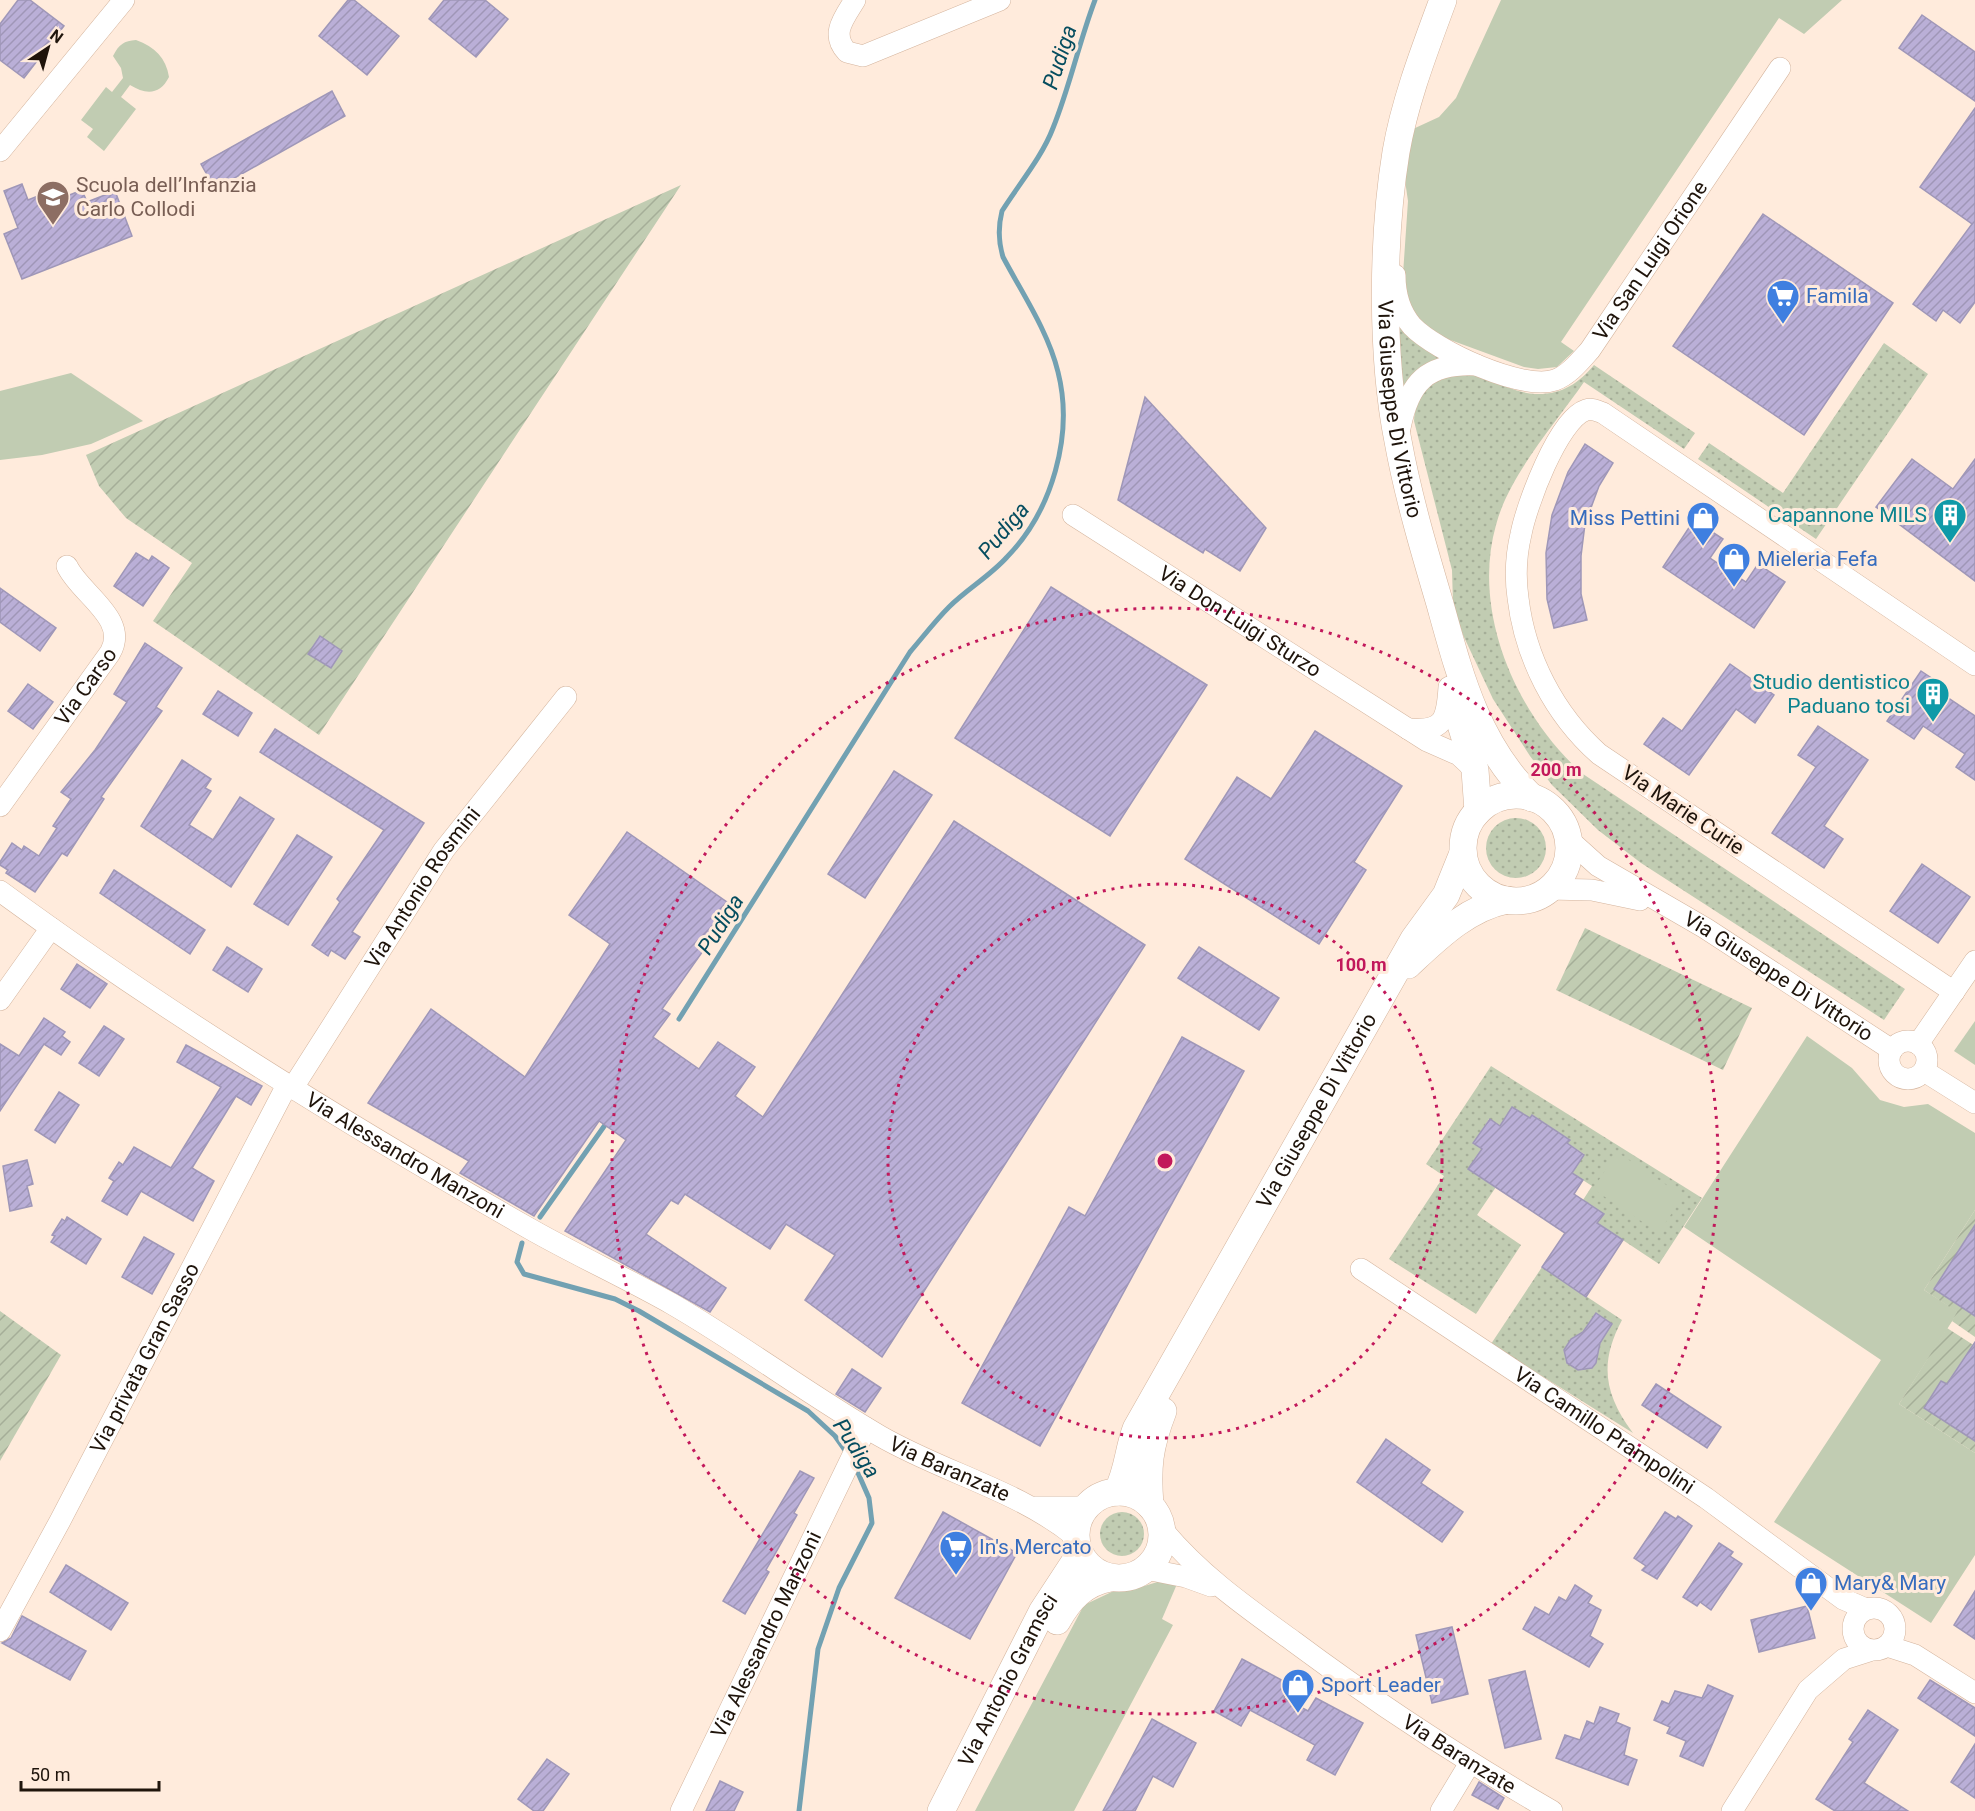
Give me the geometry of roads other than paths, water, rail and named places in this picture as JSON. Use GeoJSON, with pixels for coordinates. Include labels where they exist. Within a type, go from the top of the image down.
{"type":"FeatureCollection","features":[{"type":"Feature","properties":{"kind":"street"},"geometry":{"type":"LineString","coordinates":[[0,151],[124,0]]}},
{"type":"Feature","properties":{"kind":"street"},"geometry":{"type":"LineString","coordinates":[[855,0],[839,26],[838,36],[848,52],[860,56],[872,55],[1000,0]]}},
{"type":"Feature","properties":{"kind":"street","name":"Via Giuseppe Di Vittorio"},"geometry":{"type":"LineString","coordinates":[[1424,0],[1393,102],[1378,177],[1372,240],[1370,310],[1375,398],[1382,445],[1403,533],[1475,770],[1478,811]]}},
{"type":"Feature","properties":{"kind":"street","name":"Via Giuseppe Di Vittorio"},"geometry":{"type":"LineString","coordinates":[[1443,0],[1407,108],[1396,152],[1386,314],[1391,395],[1397,441],[1418,528],[1471,704],[1494,753],[1514,780],[1532,798]]}},
{"type":"Feature","properties":{"kind":"street","name":"Via San Luigi Orione"},"geometry":{"type":"LineString","coordinates":[[1394,180],[1400,200],[1395,277],[1400,305],[1412,326],[1424,336],[1480,365],[1520,380],[1539,383],[1558,380],[1573,369],[1590,350],[1780,68]]}},
{"type":"Feature","properties":{"kind":"street","name":"Via San Luigi Orione"},"geometry":{"type":"LineString","coordinates":[[1397,441],[1405,403],[1421,379],[1446,367],[1480,365]]}},
{"type":"Feature","properties":{"kind":"street","name":"Via Marie Curie"},"geometry":{"type":"LineString","coordinates":[[1954,992],[1599,754],[1583,740],[1551,696],[1529,650],[1521,618],[1516,576],[1521,531],[1543,467],[1561,437],[1584,411],[1594,410],[1603,414],[1975,665]]}},
{"type":"Feature","properties":{"kind":"street","name":"Via Don Luigi Sturzo"},"geometry":{"type":"LineString","coordinates":[[1073,515],[1407,729],[1459,755],[1475,770]]}},
{"type":"Feature","properties":{"kind":"street","name":"Via Carso"},"geometry":{"type":"LineString","coordinates":[[0,806],[110,652],[117,638],[113,622],[73,578],[67,566]]}},
{"type":"Feature","properties":{"kind":"street"},"geometry":{"type":"LineString","coordinates":[[1407,729],[1429,729],[1438,725],[1446,711],[1449,687]]}},
{"type":"Feature","properties":{"kind":"street","name":"Via Antonio Rosmini"},"geometry":{"type":"LineString","coordinates":[[289,1087],[444,850],[566,697]]}},
{"type":"Feature","properties":{"kind":"street"},"geometry":{"type":"LineString","coordinates":[[1520,796],[1532,798],[1559,818],[1568,839],[1567,861],[1557,881],[1549,889],[1529,899],[1507,900],[1486,891],[1477,884],[1466,865],[1463,854],[1467,827],[1478,811],[1498,799],[1520,796]]}},
{"type":"Feature","properties":{"kind":"street","name":"Via Giuseppe Di Vittorio"},"geometry":{"type":"LineString","coordinates":[[1568,839],[1598,866],[1720,938],[1892,1050]]}},
{"type":"Feature","properties":{"kind":"street","name":"Via Giuseppe Di Vittorio"},"geometry":{"type":"LineString","coordinates":[[1117,1492],[1125,1478],[1130,1446],[1136,1429],[1394,978],[1414,939],[1446,895],[1463,854]]}},
{"type":"Feature","properties":{"kind":"street","name":"Via Giuseppe Di Vittorio"},"geometry":{"type":"LineString","coordinates":[[1549,889],[1593,890],[1662,905]]}},
{"type":"Feature","properties":{"kind":"street","name":"Via Alessandro Manzoni"},"geometry":{"type":"LineString","coordinates":[[0,891],[289,1087],[523,1225],[595,1261],[704,1323],[823,1400]]}},
{"type":"Feature","properties":{"kind":"street","name":"Via Giuseppe Di Vittorio"},"geometry":{"type":"LineString","coordinates":[[1394,978],[1466,917],[1481,908],[1507,900]]}},
{"type":"Feature","properties":{"kind":"street"},"geometry":{"type":"LineString","coordinates":[[0,1000],[51,927]]}},
{"type":"Feature","properties":{"kind":"street"},"geometry":{"type":"LineString","coordinates":[[1975,961],[1918,1044],[1927,1059],[1924,1071],[1975,1103]]}},
{"type":"Feature","properties":{"kind":"street","name":"Via Giuseppe Di Vittorio"},"geometry":{"type":"LineString","coordinates":[[1918,1044],[1901,1042],[1892,1050],[1890,1067],[1898,1076],[1909,1079],[1924,1071]]}},
{"type":"Feature","properties":{"kind":"street","name":"Via privata Gran Sasso"},"geometry":{"type":"LineString","coordinates":[[0,1630],[289,1087]]}},
{"type":"Feature","properties":{"kind":"street","name":"Via Giuseppe Di Vittorio"},"geometry":{"type":"LineString","coordinates":[[1150,1505],[1147,1464],[1152,1440],[1169,1398],[1242,1245]]}},
{"type":"Feature","properties":{"kind":"street","name":"Via Camillo Prampolini"},"geometry":{"type":"LineString","coordinates":[[1361,1269],[1715,1505],[1844,1599],[1867,1633]]}},
{"type":"Feature","properties":{"kind":"street","name":"Via Baranzate"},"geometry":{"type":"LineString","coordinates":[[823,1400],[859,1443],[911,1453],[1035,1507],[1078,1545]]}},
{"type":"Feature","properties":{"kind":"street","name":"Via Alessandro Manzoni"},"geometry":{"type":"LineString","coordinates":[[681,1811],[859,1443]]}},
{"type":"Feature","properties":{"kind":"street"},"geometry":{"type":"LineString","coordinates":[[1117,1492],[1140,1498],[1150,1505],[1156,1512],[1162,1529],[1161,1544],[1156,1558],[1146,1569],[1135,1576],[1110,1578],[1098,1573],[1078,1545],[1077,1526],[1086,1508],[1106,1494],[1117,1492]]}},
{"type":"Feature","properties":{"kind":"street","name":"Via Baranzate"},"geometry":{"type":"LineString","coordinates":[[1035,1507],[1086,1508]]}},
{"type":"Feature","properties":{"kind":"street","name":"Via Baranzate"},"geometry":{"type":"LineString","coordinates":[[1162,1529],[1220,1589],[1362,1692],[1470,1763],[1552,1811]]}},
{"type":"Feature","properties":{"kind":"street","name":"Via Antonio Gramsci"},"geometry":{"type":"LineString","coordinates":[[942,1811],[1078,1545]]}},
{"type":"Feature","properties":{"kind":"street","name":"Via Baranzate"},"geometry":{"type":"LineString","coordinates":[[1146,1569],[1186,1576],[1220,1589]]}},
{"type":"Feature","properties":{"kind":"street","name":"Via Antonio Gramsci"},"geometry":{"type":"LineString","coordinates":[[958,1811],[1068,1603],[1092,1582],[1110,1578]]}},
{"type":"Feature","properties":{"kind":"street"},"geometry":{"type":"LineString","coordinates":[[1732,1811],[1755,1777],[1797,1704],[1819,1680],[1844,1659],[1867,1633],[1915,1655],[1975,1693]]}},
{"type":"Feature","properties":{"kind":"street"},"geometry":{"type":"LineString","coordinates":[[1442,1811],[1470,1763]]}},
{"type":"Feature","properties":{"kind":"waterway","name":"Pudiga"},"geometry":{"type":"LineString","coordinates":[[679,1019],[910,652],[949,607],[1007,557],[1036,518],[1047,495],[1061,446],[1062,396],[1058,372],[1048,342],[1003,257],[999,240],[1000,223],[1002,211],[1037,160],[1053,128],[1095,0]]}},
{"type":"Feature","properties":{"kind":"waterway","name":"Pudiga"},"geometry":{"type":"LineString","coordinates":[[540,1217],[605,1125]]}},
{"type":"Feature","properties":{"kind":"waterway","name":"Pudiga"},"geometry":{"type":"LineString","coordinates":[[522,1243],[517,1262],[524,1274],[615,1299],[639,1311],[808,1411],[835,1436],[847,1453]]}},
{"type":"Feature","properties":{"kind":"waterway","name":"Pudiga"},"geometry":{"type":"LineString","coordinates":[[799,1811],[818,1649],[839,1588],[872,1523],[869,1498],[855,1466]]}},
{"type":"Feature","properties":{"kind":"place","name":"Scuola dell’Infanzia Carlo Collodi"},"geometry":{"type":"Point","coordinates":[53,226]}},
{"type":"Feature","properties":{"kind":"place","name":"Famila"},"geometry":{"type":"Point","coordinates":[1783,325]}},
{"type":"Feature","properties":{"kind":"place","name":"Capannone MILS"},"geometry":{"type":"Point","coordinates":[1950,544]}},
{"type":"Feature","properties":{"kind":"place","name":"Miss Pettini"},"geometry":{"type":"Point","coordinates":[1703,547]}},
{"type":"Feature","properties":{"kind":"place","name":"Mieleria Fefa"},"geometry":{"type":"Point","coordinates":[1734,588]}},
{"type":"Feature","properties":{"kind":"place","name":"Studio dentistico Paduano tosi"},"geometry":{"type":"Point","coordinates":[1933,723]}},
{"type":"Feature","properties":{"kind":"place","name":"In's Mercato"},"geometry":{"type":"Point","coordinates":[956,1576]}},
{"type":"Feature","properties":{"kind":"place","name":"Mary& Mary"},"geometry":{"type":"Point","coordinates":[1811,1612]}},
{"type":"Feature","properties":{"kind":"place","name":"Sport Leader"},"geometry":{"type":"Point","coordinates":[1298,1714]}}]}
